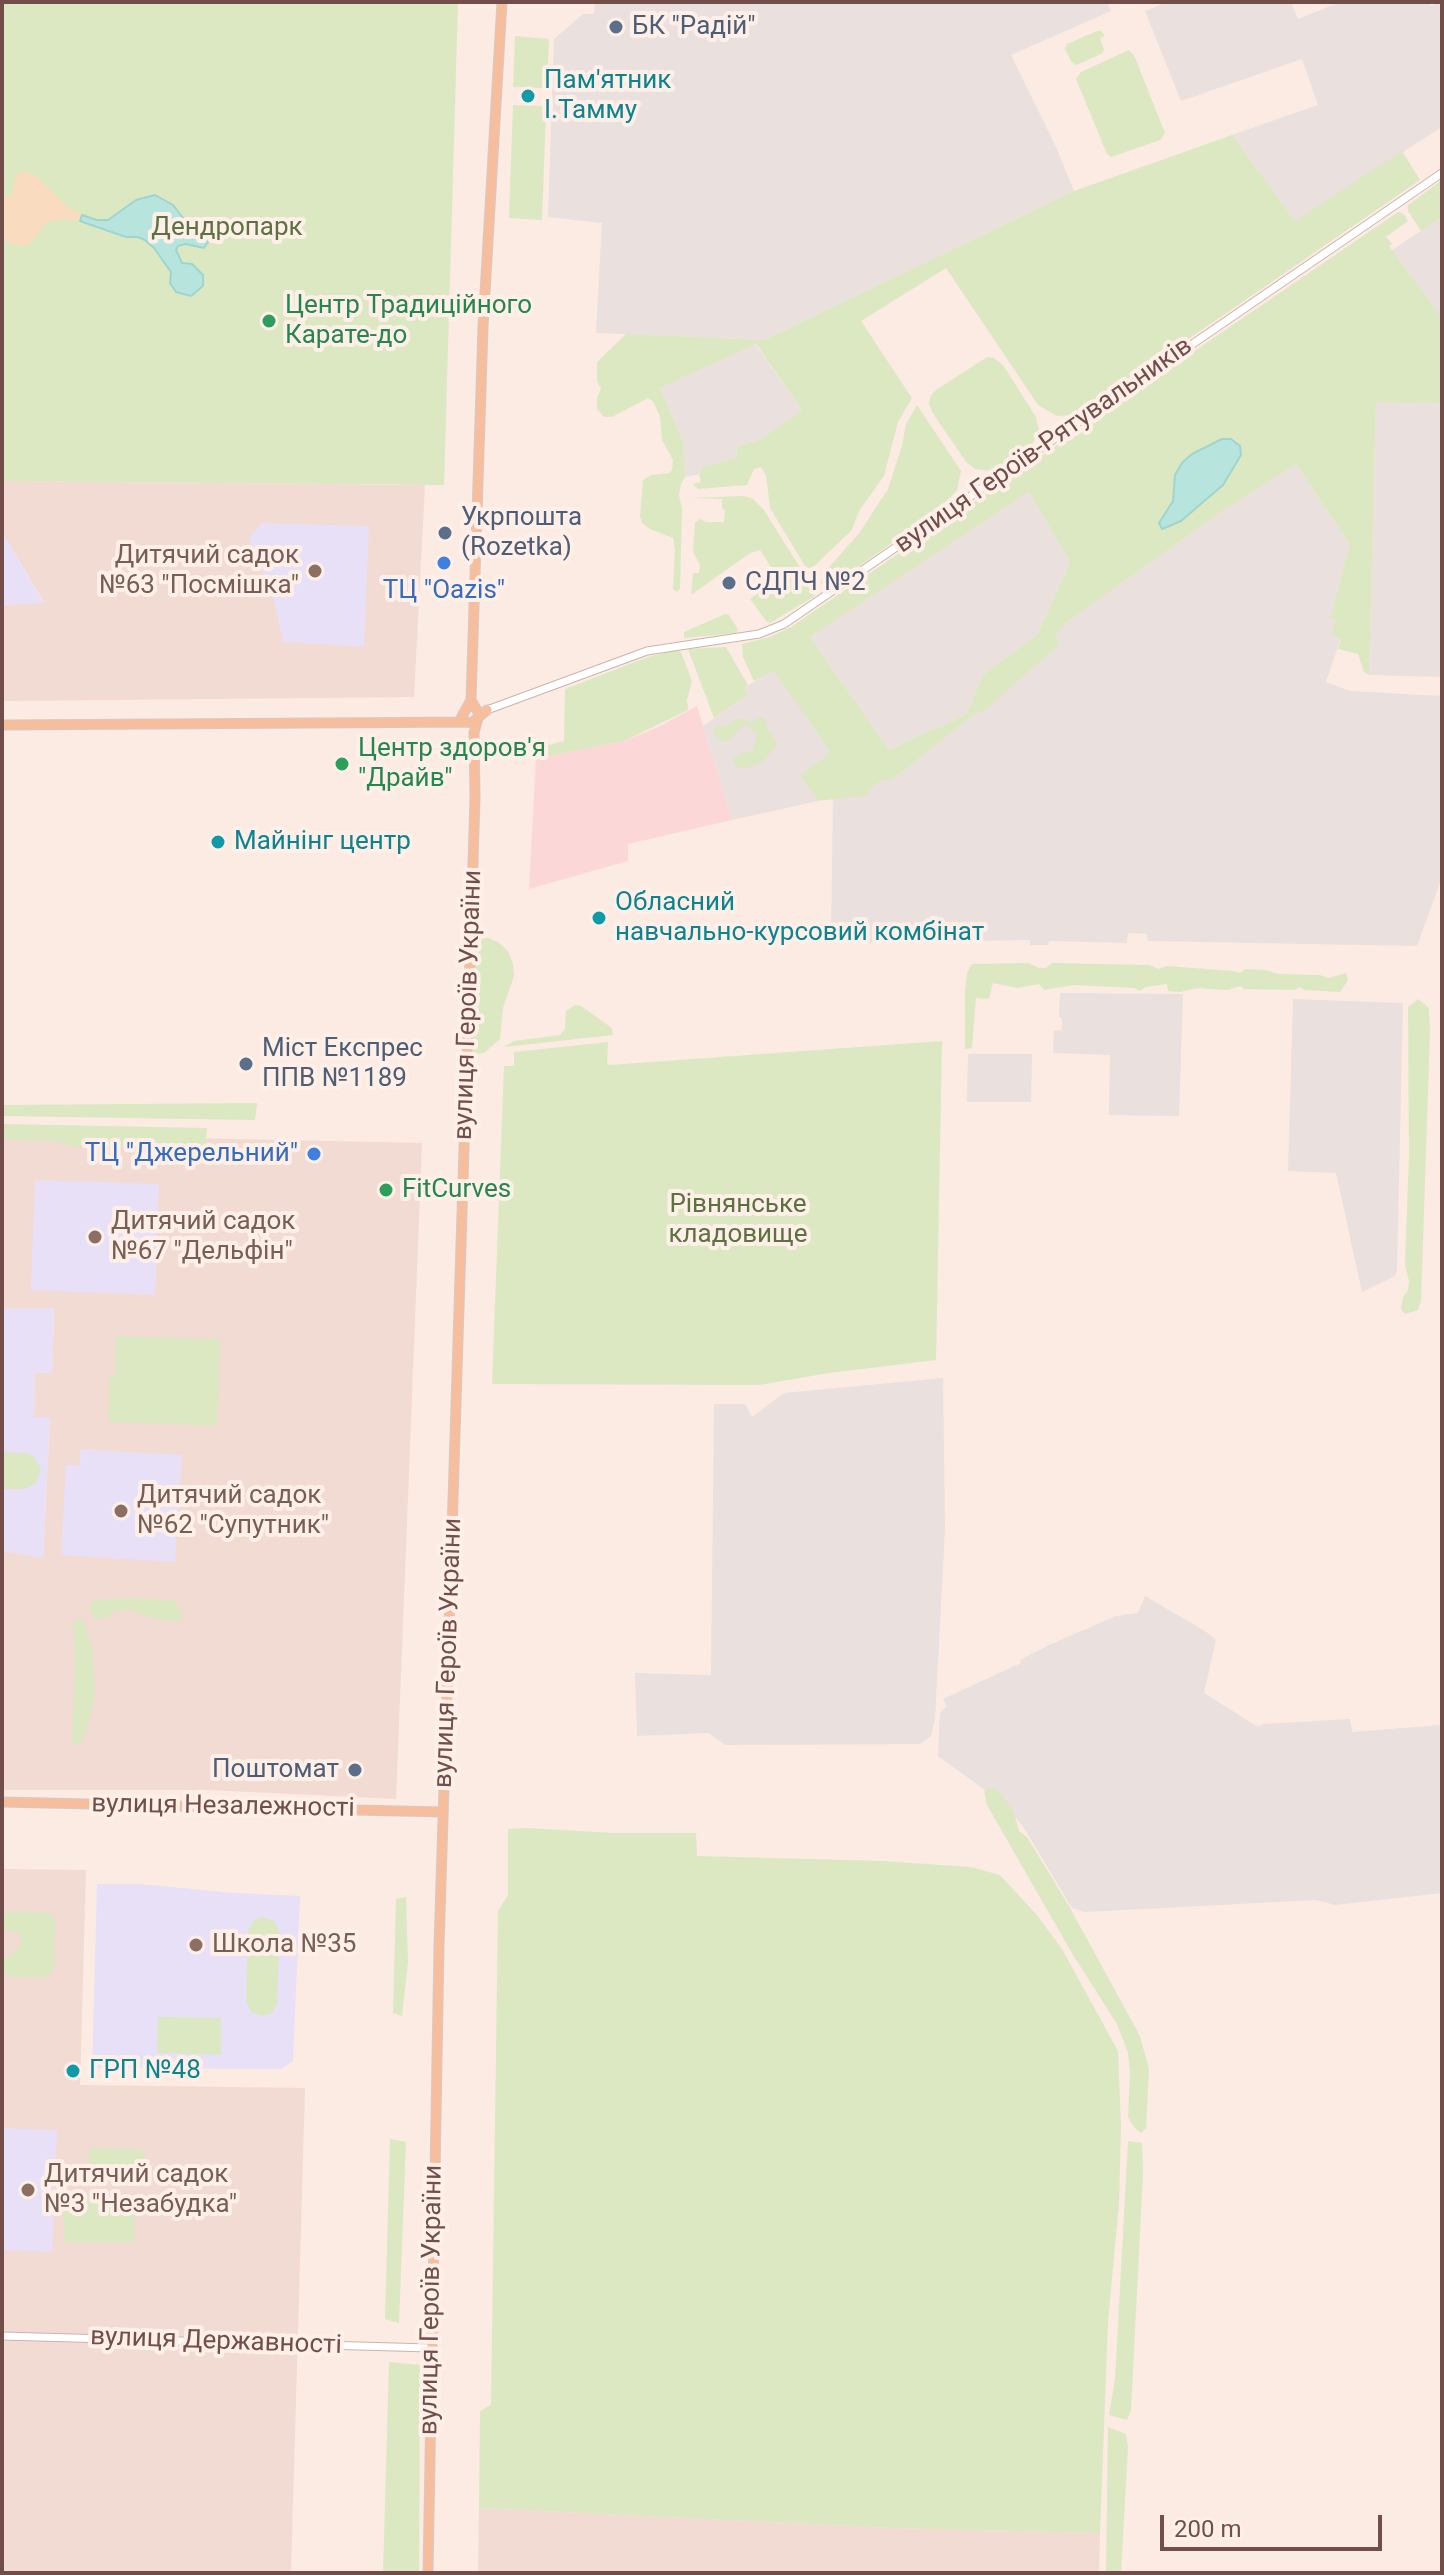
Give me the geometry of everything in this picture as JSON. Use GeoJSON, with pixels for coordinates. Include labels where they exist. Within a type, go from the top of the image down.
{"type":"FeatureCollection","features":[{"type":"Feature","properties":{"kind":"main road","name":"вулиця Героїв України"},"geometry":{"type":"LineString","coordinates":[[428,2573],[430,2348],[443,1812],[474,828],[473,713],[483,327],[502,2]]}},
{"type":"Feature","properties":{"kind":"main road","name":"вулиця Героїв-Рятувальників"},"geometry":{"type":"LineString","coordinates":[[2,725],[473,713]]}},
{"type":"Feature","properties":{"kind":"main road","name":"вулиця Незалежності"},"geometry":{"type":"LineString","coordinates":[[2,1802],[443,1812]]}},
{"type":"Feature","properties":{"kind":"street","name":"вулиця Героїв-Рятувальників"},"geometry":{"type":"LineString","coordinates":[[473,713],[647,651],[759,634],[784,624],[1442,173]]}},
{"type":"Feature","properties":{"kind":"street","name":"вулиця Державності"},"geometry":{"type":"LineString","coordinates":[[2,2336],[430,2348]]}},
{"type":"Feature","properties":{"kind":"shaded area"},"geometry":{"type":"Polygon","coordinates":[[[595,2],[1107,2],[1111,11],[1011,55],[1074,191],[764,340],[596,333],[602,223],[548,217],[554,39],[583,14],[594,14],[595,2]]]}},
{"type":"Feature","properties":{"kind":"shaded area"},"geometry":{"type":"Polygon","coordinates":[[[1167,2],[1291,2],[1298,19],[1340,2],[1427,2],[1432,6],[1441,2],[1442,127],[1295,221],[1232,135],[1318,105],[1302,59],[1181,101],[1145,11],[1167,2]]]}},
{"type":"Feature","properties":{"kind":"shaded area"},"geometry":{"type":"Polygon","coordinates":[[[1442,217],[1442,319],[1392,250],[1442,217]]]}},
{"type":"Feature","properties":{"kind":"shaded area"},"geometry":{"type":"Polygon","coordinates":[[[755,344],[802,410],[761,439],[736,447],[738,457],[704,467],[699,474],[685,477],[683,442],[660,388],[755,344]]]}},
{"type":"Feature","properties":{"kind":"shaded area"},"geometry":{"type":"Polygon","coordinates":[[[1376,401],[1442,403],[1442,677],[1369,675],[1376,401]]]}},
{"type":"Feature","properties":{"kind":"shaded area"},"geometry":{"type":"Polygon","coordinates":[[[1296,464],[1350,545],[1330,618],[1336,620],[1341,638],[1326,682],[1350,691],[1442,696],[1442,877],[1417,946],[1148,941],[1147,934],[1128,933],[1127,943],[1049,941],[1048,945],[1030,945],[1030,940],[831,941],[833,798],[867,795],[868,790],[883,780],[892,780],[976,713],[983,711],[1060,644],[1056,635],[1066,623],[1221,512],[1296,464]]]}},
{"type":"Feature","properties":{"kind":"shaded area"},"geometry":{"type":"Polygon","coordinates":[[[2,481],[425,485],[414,697],[2,701],[2,605],[44,602],[2,532],[2,481]]]}},
{"type":"Feature","properties":{"kind":"shaded area"},"geometry":{"type":"Polygon","coordinates":[[[1029,492],[1070,562],[1038,634],[983,675],[967,713],[889,750],[810,637],[1029,492]]]}},
{"type":"Feature","properties":{"kind":"shaded area","name":"Дитячий садок №63 \"Посмішка\""},"geometry":{"type":"Polygon","coordinates":[[[261,523],[369,526],[364,647],[283,642],[275,604],[249,538],[261,523]]]}},
{"type":"Feature","properties":{"kind":"shaded area"},"geometry":{"type":"Polygon","coordinates":[[[2,532],[44,603],[2,605],[2,532]]]}},
{"type":"Feature","properties":{"kind":"shaded area"},"geometry":{"type":"Polygon","coordinates":[[[774,670],[829,750],[828,755],[801,775],[818,801],[732,820],[703,726],[748,695],[744,688],[774,670]]]}},
{"type":"Feature","properties":{"kind":"shaded area"},"geometry":{"type":"Polygon","coordinates":[[[697,706],[732,820],[628,844],[628,861],[529,889],[536,759],[624,741],[697,706]]]}},
{"type":"Feature","properties":{"kind":"shaded area"},"geometry":{"type":"Polygon","coordinates":[[[1060,993],[1183,994],[1179,1116],[1109,1115],[1110,1055],[1053,1053],[1054,1031],[1062,1030],[1060,993]]]}},
{"type":"Feature","properties":{"kind":"shaded area"},"geometry":{"type":"Polygon","coordinates":[[[1293,999],[1403,1003],[1397,1270],[1395,1276],[1362,1292],[1336,1173],[1288,1171],[1293,999]]]}},
{"type":"Feature","properties":{"kind":"shaded area"},"geometry":{"type":"Polygon","coordinates":[[[968,1054],[1032,1054],[1031,1102],[967,1102],[968,1054]]]}},
{"type":"Feature","properties":{"kind":"shaded area"},"geometry":{"type":"Polygon","coordinates":[[[2,1134],[422,1143],[396,1799],[208,1790],[2,1790],[2,1551],[43,1557],[50,1419],[34,1417],[35,1373],[52,1373],[54,1309],[2,1308],[2,1134]],[[81,1450],[80,1466],[67,1465],[175,1562],[81,1450]]]}},
{"type":"Feature","properties":{"kind":"shaded area","name":"Дитячий садок №67 \"Дельфін\""},"geometry":{"type":"Polygon","coordinates":[[[35,1180],[159,1184],[155,1295],[31,1290],[35,1180]]]}},
{"type":"Feature","properties":{"kind":"shaded area"},"geometry":{"type":"Polygon","coordinates":[[[2,1308],[54,1308],[52,1373],[35,1373],[34,1417],[50,1418],[43,1558],[2,1551],[2,1308]]]}},
{"type":"Feature","properties":{"kind":"shaded area"},"geometry":{"type":"Polygon","coordinates":[[[943,1378],[945,1529],[935,1719],[931,1736],[920,1744],[725,1745],[709,1733],[637,1736],[635,1673],[711,1675],[714,1404],[745,1404],[752,1417],[784,1393],[943,1378]]]}},
{"type":"Feature","properties":{"kind":"shaded area","name":"Дитячий садок №62 \"Супутник\""},"geometry":{"type":"Polygon","coordinates":[[[81,1449],[182,1455],[175,1562],[61,1555],[66,1465],[80,1466],[81,1449]]]}},
{"type":"Feature","properties":{"kind":"shaded area"},"geometry":{"type":"Polygon","coordinates":[[[1145,1596],[1216,1640],[1204,1693],[1258,1727],[1263,1724],[1350,1719],[1352,1732],[1442,1725],[1442,1893],[1335,1905],[1316,1900],[1085,1912],[1072,1908],[1024,1828],[1006,1805],[938,1756],[940,1713],[947,1706],[943,1699],[1021,1663],[1020,1660],[1049,1645],[1116,1616],[1138,1613],[1145,1596]]]}},
{"type":"Feature","properties":{"kind":"shaded area"},"geometry":{"type":"Polygon","coordinates":[[[2,1869],[86,1870],[80,2085],[305,2088],[291,2573],[2,2573],[2,1869]]]}},
{"type":"Feature","properties":{"kind":"shaded area","name":"Школа №35"},"geometry":{"type":"Polygon","coordinates":[[[97,1884],[140,1884],[300,1896],[293,2061],[281,2069],[92,2068],[97,1884]]]}},
{"type":"Feature","properties":{"kind":"shaded area","name":"Дитячий садок №3 \"Незабудка\""},"geometry":{"type":"Polygon","coordinates":[[[2,2128],[57,2130],[52,2252],[2,2250],[2,2128]]]}},
{"type":"Feature","properties":{"kind":"shaded area"},"geometry":{"type":"Polygon","coordinates":[[[479,2508],[892,2528],[1100,2533],[1099,2573],[478,2573],[479,2508]]]}},
{"type":"Feature","properties":{"kind":"green space","name":"Дендропарк"},"geometry":{"type":"Polygon","coordinates":[[[2,2],[458,2],[444,485],[2,481],[2,2]]]}},
{"type":"Feature","properties":{"kind":"green space"},"geometry":{"type":"Polygon","coordinates":[[[1097,31],[1105,36],[1100,38],[1103,53],[1077,65],[1072,63],[1065,49],[1067,44],[1097,31]]]}},
{"type":"Feature","properties":{"kind":"green space"},"geometry":{"type":"Polygon","coordinates":[[[515,36],[549,39],[547,83],[542,88],[513,87],[515,36]]]}},
{"type":"Feature","properties":{"kind":"green space"},"geometry":{"type":"Polygon","coordinates":[[[1129,50],[1134,55],[1165,133],[1160,140],[1111,157],[1107,154],[1076,79],[1081,72],[1129,50]]]}},
{"type":"Feature","properties":{"kind":"green space"},"geometry":{"type":"Polygon","coordinates":[[[513,105],[542,106],[546,112],[542,220],[509,218],[513,105]]]}},
{"type":"Feature","properties":{"kind":"green space"},"geometry":{"type":"Polygon","coordinates":[[[1232,135],[1295,221],[1402,151],[1420,180],[1142,371],[1072,415],[1057,416],[1038,405],[946,268],[861,321],[912,398],[898,422],[884,476],[859,511],[852,530],[811,569],[805,566],[770,508],[766,475],[761,467],[754,469],[747,485],[698,489],[693,484],[701,482],[699,474],[703,467],[738,457],[736,447],[761,439],[802,410],[756,344],[660,388],[683,442],[685,477],[679,495],[682,508],[680,588],[677,592],[673,589],[673,538],[650,529],[642,523],[640,516],[643,480],[672,470],[673,460],[662,440],[660,417],[653,401],[648,398],[612,417],[604,417],[597,409],[601,389],[597,381],[597,362],[626,334],[764,340],[1074,191],[1232,135]]]}},
{"type":"Feature","properties":{"kind":"green space"},"geometry":{"type":"Polygon","coordinates":[[[1442,180],[1442,217],[1421,231],[1408,211],[1408,205],[1442,180]]]}},
{"type":"Feature","properties":{"kind":"green space"},"geometry":{"type":"Polygon","coordinates":[[[1398,212],[1404,214],[1408,221],[1386,237],[1392,244],[1389,246],[1442,318],[1442,403],[1376,402],[1369,675],[1364,672],[1358,654],[1338,649],[1341,639],[1331,636],[1336,620],[1330,618],[1350,545],[1296,464],[1221,512],[1066,623],[1056,635],[1060,644],[983,712],[976,713],[892,780],[883,780],[868,790],[868,795],[818,801],[800,775],[828,755],[829,750],[774,671],[754,681],[743,657],[742,644],[770,637],[791,627],[1398,212]],[[1222,439],[1192,454],[1182,463],[1173,501],[1159,523],[1181,521],[1200,503],[1222,439]],[[1029,492],[810,637],[889,750],[967,713],[983,675],[1038,634],[1070,562],[1029,492]]]}},
{"type":"Feature","properties":{"kind":"green space"},"geometry":{"type":"Polygon","coordinates":[[[987,357],[1003,365],[1036,417],[1039,430],[1031,447],[999,470],[992,471],[975,469],[966,462],[929,403],[936,390],[987,357]]]}},
{"type":"Feature","properties":{"kind":"green space"},"geometry":{"type":"Polygon","coordinates":[[[917,405],[961,471],[957,490],[888,546],[824,590],[821,581],[825,572],[860,532],[888,489],[906,424],[917,405]]]}},
{"type":"Feature","properties":{"kind":"green space"},"geometry":{"type":"Polygon","coordinates":[[[744,496],[753,499],[764,510],[815,596],[770,623],[750,599],[766,587],[766,571],[771,567],[760,550],[750,553],[691,595],[693,573],[699,573],[700,565],[693,552],[695,523],[700,519],[724,522],[725,510],[722,509],[722,499],[690,498],[744,496]]]}},
{"type":"Feature","properties":{"kind":"green space"},"geometry":{"type":"Polygon","coordinates":[[[725,614],[738,629],[736,633],[684,638],[684,632],[725,614]]]}},
{"type":"Feature","properties":{"kind":"green space"},"geometry":{"type":"Polygon","coordinates":[[[726,647],[748,685],[744,688],[748,695],[714,718],[688,649],[726,647]]]}},
{"type":"Feature","properties":{"kind":"green space"},"geometry":{"type":"Polygon","coordinates":[[[677,650],[681,652],[692,681],[688,710],[624,741],[536,759],[533,749],[564,741],[565,689],[648,657],[677,650]]]}},
{"type":"Feature","properties":{"kind":"green space"},"geometry":{"type":"Polygon","coordinates":[[[761,717],[766,720],[776,746],[763,762],[745,769],[738,767],[733,759],[753,750],[757,734],[745,724],[724,742],[713,731],[737,719],[750,723],[761,717]]]}},
{"type":"Feature","properties":{"kind":"green space"},"geometry":{"type":"Polygon","coordinates":[[[488,938],[508,951],[514,976],[503,1008],[500,1039],[484,1053],[475,1054],[472,1050],[475,944],[478,939],[488,938]]]}},
{"type":"Feature","properties":{"kind":"green space"},"geometry":{"type":"Polygon","coordinates":[[[1029,963],[1039,968],[1046,968],[1052,963],[1149,965],[1159,969],[1166,966],[1240,973],[1245,969],[1266,970],[1278,974],[1328,978],[1346,973],[1348,980],[1340,992],[1304,990],[1300,987],[1294,990],[1243,989],[1241,986],[1227,990],[1198,988],[1180,992],[1168,991],[1167,984],[1139,991],[1135,988],[1073,985],[1044,990],[1039,984],[1017,988],[993,983],[989,999],[976,998],[972,1048],[965,1049],[965,991],[967,973],[972,964],[1029,963]]]}},
{"type":"Feature","properties":{"kind":"green space"},"geometry":{"type":"Polygon","coordinates":[[[1418,999],[1429,1008],[1430,1031],[1421,1301],[1418,1310],[1405,1314],[1401,1309],[1409,1281],[1405,1265],[1409,1155],[1408,1007],[1418,999]]]}},
{"type":"Feature","properties":{"kind":"green space"},"geometry":{"type":"Polygon","coordinates":[[[575,1005],[612,1028],[613,1035],[504,1047],[514,1041],[560,1035],[565,1029],[566,1011],[575,1005]]]}},
{"type":"Feature","properties":{"kind":"green space","name":"Рівнянське кладовище"},"geometry":{"type":"Polygon","coordinates":[[[942,1041],[936,1360],[759,1385],[492,1384],[504,1066],[514,1066],[514,1052],[608,1042],[607,1064],[610,1065],[942,1041]]]}},
{"type":"Feature","properties":{"kind":"green space"},"geometry":{"type":"Polygon","coordinates":[[[257,1103],[255,1120],[2,1116],[2,1105],[257,1103]]]}},
{"type":"Feature","properties":{"kind":"green space"},"geometry":{"type":"Polygon","coordinates":[[[2,1124],[207,1128],[205,1150],[73,1147],[58,1141],[2,1139],[2,1124]]]}},
{"type":"Feature","properties":{"kind":"green space"},"geometry":{"type":"Polygon","coordinates":[[[116,1336],[220,1339],[217,1426],[108,1422],[109,1375],[115,1375],[116,1336]]]}},
{"type":"Feature","properties":{"kind":"green space"},"geometry":{"type":"Polygon","coordinates":[[[2,1452],[26,1453],[34,1457],[41,1469],[36,1483],[26,1489],[2,1489],[2,1452]]]}},
{"type":"Feature","properties":{"kind":"green space"},"geometry":{"type":"Polygon","coordinates":[[[93,1600],[174,1600],[183,1614],[179,1621],[151,1618],[131,1610],[114,1610],[108,1618],[98,1619],[91,1613],[89,1606],[93,1600]]]}},
{"type":"Feature","properties":{"kind":"green space"},"geometry":{"type":"Polygon","coordinates":[[[78,1618],[83,1620],[92,1649],[95,1683],[87,1728],[79,1744],[73,1743],[72,1738],[73,1626],[78,1618]]]}},
{"type":"Feature","properties":{"kind":"green space"},"geometry":{"type":"Polygon","coordinates":[[[993,1787],[1014,1812],[1019,1831],[1027,1837],[1069,1906],[1140,2036],[1149,2069],[1146,2128],[1141,2133],[1128,2117],[1128,2053],[1117,2024],[1073,1955],[987,1805],[984,1791],[993,1787]]]}},
{"type":"Feature","properties":{"kind":"green space"},"geometry":{"type":"Polygon","coordinates":[[[508,1829],[696,1833],[697,1856],[882,1861],[971,1867],[1000,1875],[1037,1915],[1062,1949],[1118,2051],[1121,2126],[1119,2204],[1108,2321],[1100,2533],[892,2528],[479,2508],[480,2411],[491,2405],[498,1911],[508,1895],[508,1829]]]}},
{"type":"Feature","properties":{"kind":"green space"},"geometry":{"type":"Polygon","coordinates":[[[406,1897],[408,1962],[402,2016],[393,2013],[396,1899],[406,1897]]]}},
{"type":"Feature","properties":{"kind":"green space"},"geometry":{"type":"Polygon","coordinates":[[[13,1911],[48,1913],[53,1917],[56,1925],[55,1958],[53,1970],[46,1978],[14,1977],[2,1972],[2,1957],[12,1955],[21,1945],[20,1933],[2,1929],[2,1915],[13,1911]]]}},
{"type":"Feature","properties":{"kind":"green space"},"geometry":{"type":"Polygon","coordinates":[[[262,1917],[274,1921],[280,1933],[277,2004],[272,2013],[262,2016],[251,2012],[246,2001],[248,1930],[254,1920],[262,1917]]]}},
{"type":"Feature","properties":{"kind":"green space"},"geometry":{"type":"Polygon","coordinates":[[[158,2017],[221,2018],[221,2055],[157,2053],[158,2017]]]}},
{"type":"Feature","properties":{"kind":"green space"},"geometry":{"type":"Polygon","coordinates":[[[390,2139],[406,2142],[399,2323],[385,2319],[390,2139]]]}},
{"type":"Feature","properties":{"kind":"green space"},"geometry":{"type":"Polygon","coordinates":[[[1128,2141],[1142,2143],[1143,2173],[1131,2410],[1127,2420],[1109,2415],[1115,2379],[1128,2141]]]}},
{"type":"Feature","properties":{"kind":"green space"},"geometry":{"type":"Polygon","coordinates":[[[90,2147],[145,2150],[144,2180],[88,2178],[90,2147]]]}},
{"type":"Feature","properties":{"kind":"green space"},"geometry":{"type":"Polygon","coordinates":[[[64,2199],[135,2199],[134,2242],[64,2242],[64,2199]]]}},
{"type":"Feature","properties":{"kind":"green space"},"geometry":{"type":"Polygon","coordinates":[[[389,2362],[420,2365],[419,2573],[383,2573],[389,2362]]]}},
{"type":"Feature","properties":{"kind":"green space"},"geometry":{"type":"Polygon","coordinates":[[[1108,2427],[1126,2434],[1128,2447],[1121,2573],[1106,2573],[1108,2427]]]}},
{"type":"Feature","properties":{"kind":"sand"},"geometry":{"type":"Polygon","coordinates":[[[21,170],[36,176],[67,206],[82,215],[80,221],[50,221],[26,246],[17,246],[2,239],[2,200],[12,193],[16,176],[21,170]]]}},
{"type":"Feature","properties":{"kind":"water"},"geometry":{"type":"Polygon","coordinates":[[[155,195],[173,205],[195,233],[208,242],[204,248],[186,244],[178,246],[176,250],[182,263],[192,264],[203,275],[203,286],[191,296],[176,292],[170,283],[171,272],[145,240],[126,237],[80,221],[82,215],[108,220],[136,200],[155,195]]]}},
{"type":"Feature","properties":{"kind":"water"},"geometry":{"type":"Polygon","coordinates":[[[1222,439],[1231,439],[1240,446],[1241,455],[1223,485],[1181,521],[1162,529],[1159,523],[1173,501],[1175,475],[1182,463],[1192,454],[1222,439]]]}},
{"type":"Feature","properties":{"kind":"place","name":"БК \"Радій\""},"geometry":{"type":"Point","coordinates":[616,27]}},
{"type":"Feature","properties":{"kind":"place","name":"Пам'ятник І.Тамму"},"geometry":{"type":"Point","coordinates":[528,96]}},
{"type":"Feature","properties":{"kind":"place","name":"Центр Традиційного Карате-до"},"geometry":{"type":"Point","coordinates":[269,321]}},
{"type":"Feature","properties":{"kind":"place","name":"Укрпошта (Rozetka)"},"geometry":{"type":"Point","coordinates":[445,533]}},
{"type":"Feature","properties":{"kind":"place","name":"ТЦ \"Oazis\""},"geometry":{"type":"Point","coordinates":[444,563]}},
{"type":"Feature","properties":{"kind":"place","name":"Дитячий садок №63 \"Посмішка\""},"geometry":{"type":"Point","coordinates":[315,571]}},
{"type":"Feature","properties":{"kind":"place","name":"СДПЧ №2"},"geometry":{"type":"Point","coordinates":[729,583]}},
{"type":"Feature","properties":{"kind":"place","name":"Центр здоров'я \"Драйв\""},"geometry":{"type":"Point","coordinates":[342,764]}},
{"type":"Feature","properties":{"kind":"place","name":"Майнінг центр"},"geometry":{"type":"Point","coordinates":[218,842]}},
{"type":"Feature","properties":{"kind":"place","name":"Обласний навчально-курсовий комбінат"},"geometry":{"type":"Point","coordinates":[599,918]}},
{"type":"Feature","properties":{"kind":"place","name":"Міст Експрес ППВ №1189"},"geometry":{"type":"Point","coordinates":[246,1064]}},
{"type":"Feature","properties":{"kind":"place","name":"ТЦ \"Джерельний\""},"geometry":{"type":"Point","coordinates":[314,1154]}},
{"type":"Feature","properties":{"kind":"place","name":"FitCurves"},"geometry":{"type":"Point","coordinates":[386,1190]}},
{"type":"Feature","properties":{"kind":"place","name":"Дитячий садок №67 \"Дельфін\""},"geometry":{"type":"Point","coordinates":[95,1237]}},
{"type":"Feature","properties":{"kind":"place","name":"Дитячий садок №62 \"Супутник\""},"geometry":{"type":"Point","coordinates":[121,1511]}},
{"type":"Feature","properties":{"kind":"place","name":"Поштомат"},"geometry":{"type":"Point","coordinates":[355,1770]}},
{"type":"Feature","properties":{"kind":"place","name":"Школа №35"},"geometry":{"type":"Point","coordinates":[196,1945]}},
{"type":"Feature","properties":{"kind":"place","name":"ГРП №48"},"geometry":{"type":"Point","coordinates":[73,2071]}},
{"type":"Feature","properties":{"kind":"place","name":"Дитячий садок №3 \"Незабудка\""},"geometry":{"type":"Point","coordinates":[28,2190]}}]}
